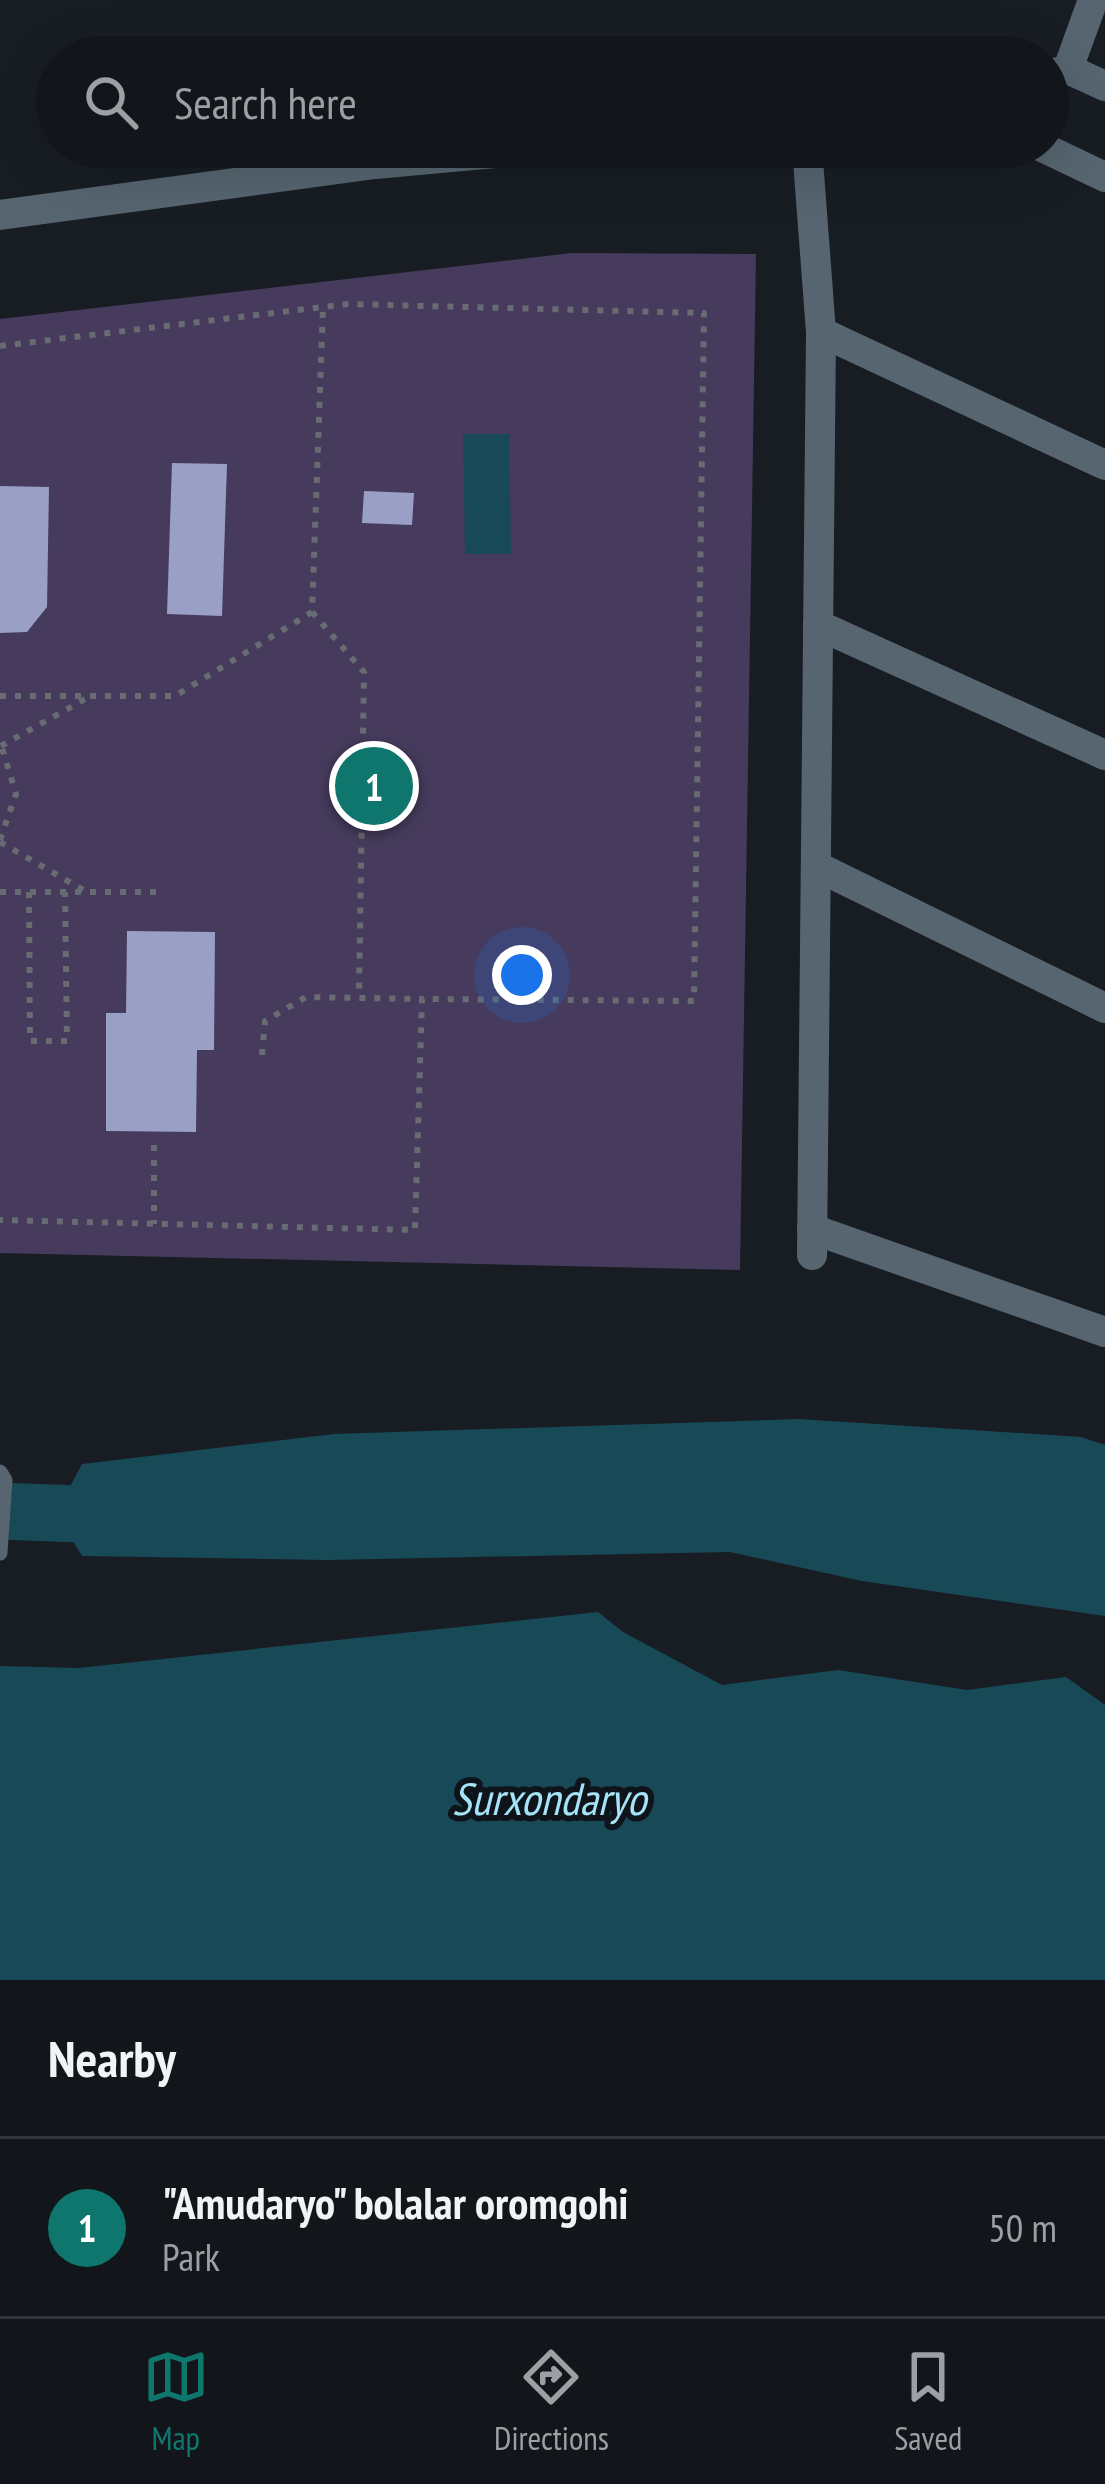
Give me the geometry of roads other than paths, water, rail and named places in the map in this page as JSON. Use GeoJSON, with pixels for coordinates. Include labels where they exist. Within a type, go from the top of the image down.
{"type":"FeatureCollection","features":[{"type":"Feature","properties":{"kind":"street"},"geometry":{"type":"LineString","coordinates":[[1069,49],[1093,0]]}},
{"type":"Feature","properties":{"kind":"street"},"geometry":{"type":"LineString","coordinates":[[1069,75],[1105,86]]}},
{"type":"Feature","properties":{"kind":"street"},"geometry":{"type":"LineString","coordinates":[[1069,160],[1105,177]]}},
{"type":"Feature","properties":{"kind":"street"},"geometry":{"type":"LineString","coordinates":[[0,215],[346,168]]}},
{"type":"Feature","properties":{"kind":"street"},"geometry":{"type":"LineString","coordinates":[[809,168],[821,332],[812,1242],[1105,1332]]}},
{"type":"Feature","properties":{"kind":"street"},"geometry":{"type":"LineString","coordinates":[[821,332],[1105,465]]}},
{"type":"Feature","properties":{"kind":"street"},"geometry":{"type":"LineString","coordinates":[[818,625],[1105,755]]}},
{"type":"Feature","properties":{"kind":"street"},"geometry":{"type":"LineString","coordinates":[[816,866],[1105,1008]]}},
{"type":"Feature","properties":{"kind":"lane"},"geometry":{"type":"LineString","coordinates":[[0,1553],[2,1476]]}},
{"type":"Feature","properties":{"kind":"water"},"geometry":{"type":"Polygon","coordinates":[[[463,434],[509,434],[511,554],[465,554],[463,434]]]}},
{"type":"Feature","properties":{"kind":"water"},"geometry":{"type":"Polygon","coordinates":[[[799,1419],[1081,1437],[1105,1445],[1105,1616],[862,1581],[730,1552],[327,1560],[82,1556],[56,1513],[82,1464],[334,1434],[799,1419]]]}},
{"type":"Feature","properties":{"kind":"water","name":"Surxondaryo"},"geometry":{"type":"Polygon","coordinates":[[[598,1612],[623,1632],[722,1685],[838,1670],[967,1690],[1066,1677],[1105,1705],[1105,1980],[0,1980],[0,1666],[79,1668],[598,1612]]]}},
{"type":"Feature","properties":{"kind":"waterway","name":"Surxondaryo"},"geometry":{"type":"LineString","coordinates":[[0,1511],[131,1516]]}},
{"type":"Feature","properties":{"kind":"place","name":"\"Amudaryo\" bolalar oromgohi"},"geometry":{"type":"Point","coordinates":[374,786]}}]}
